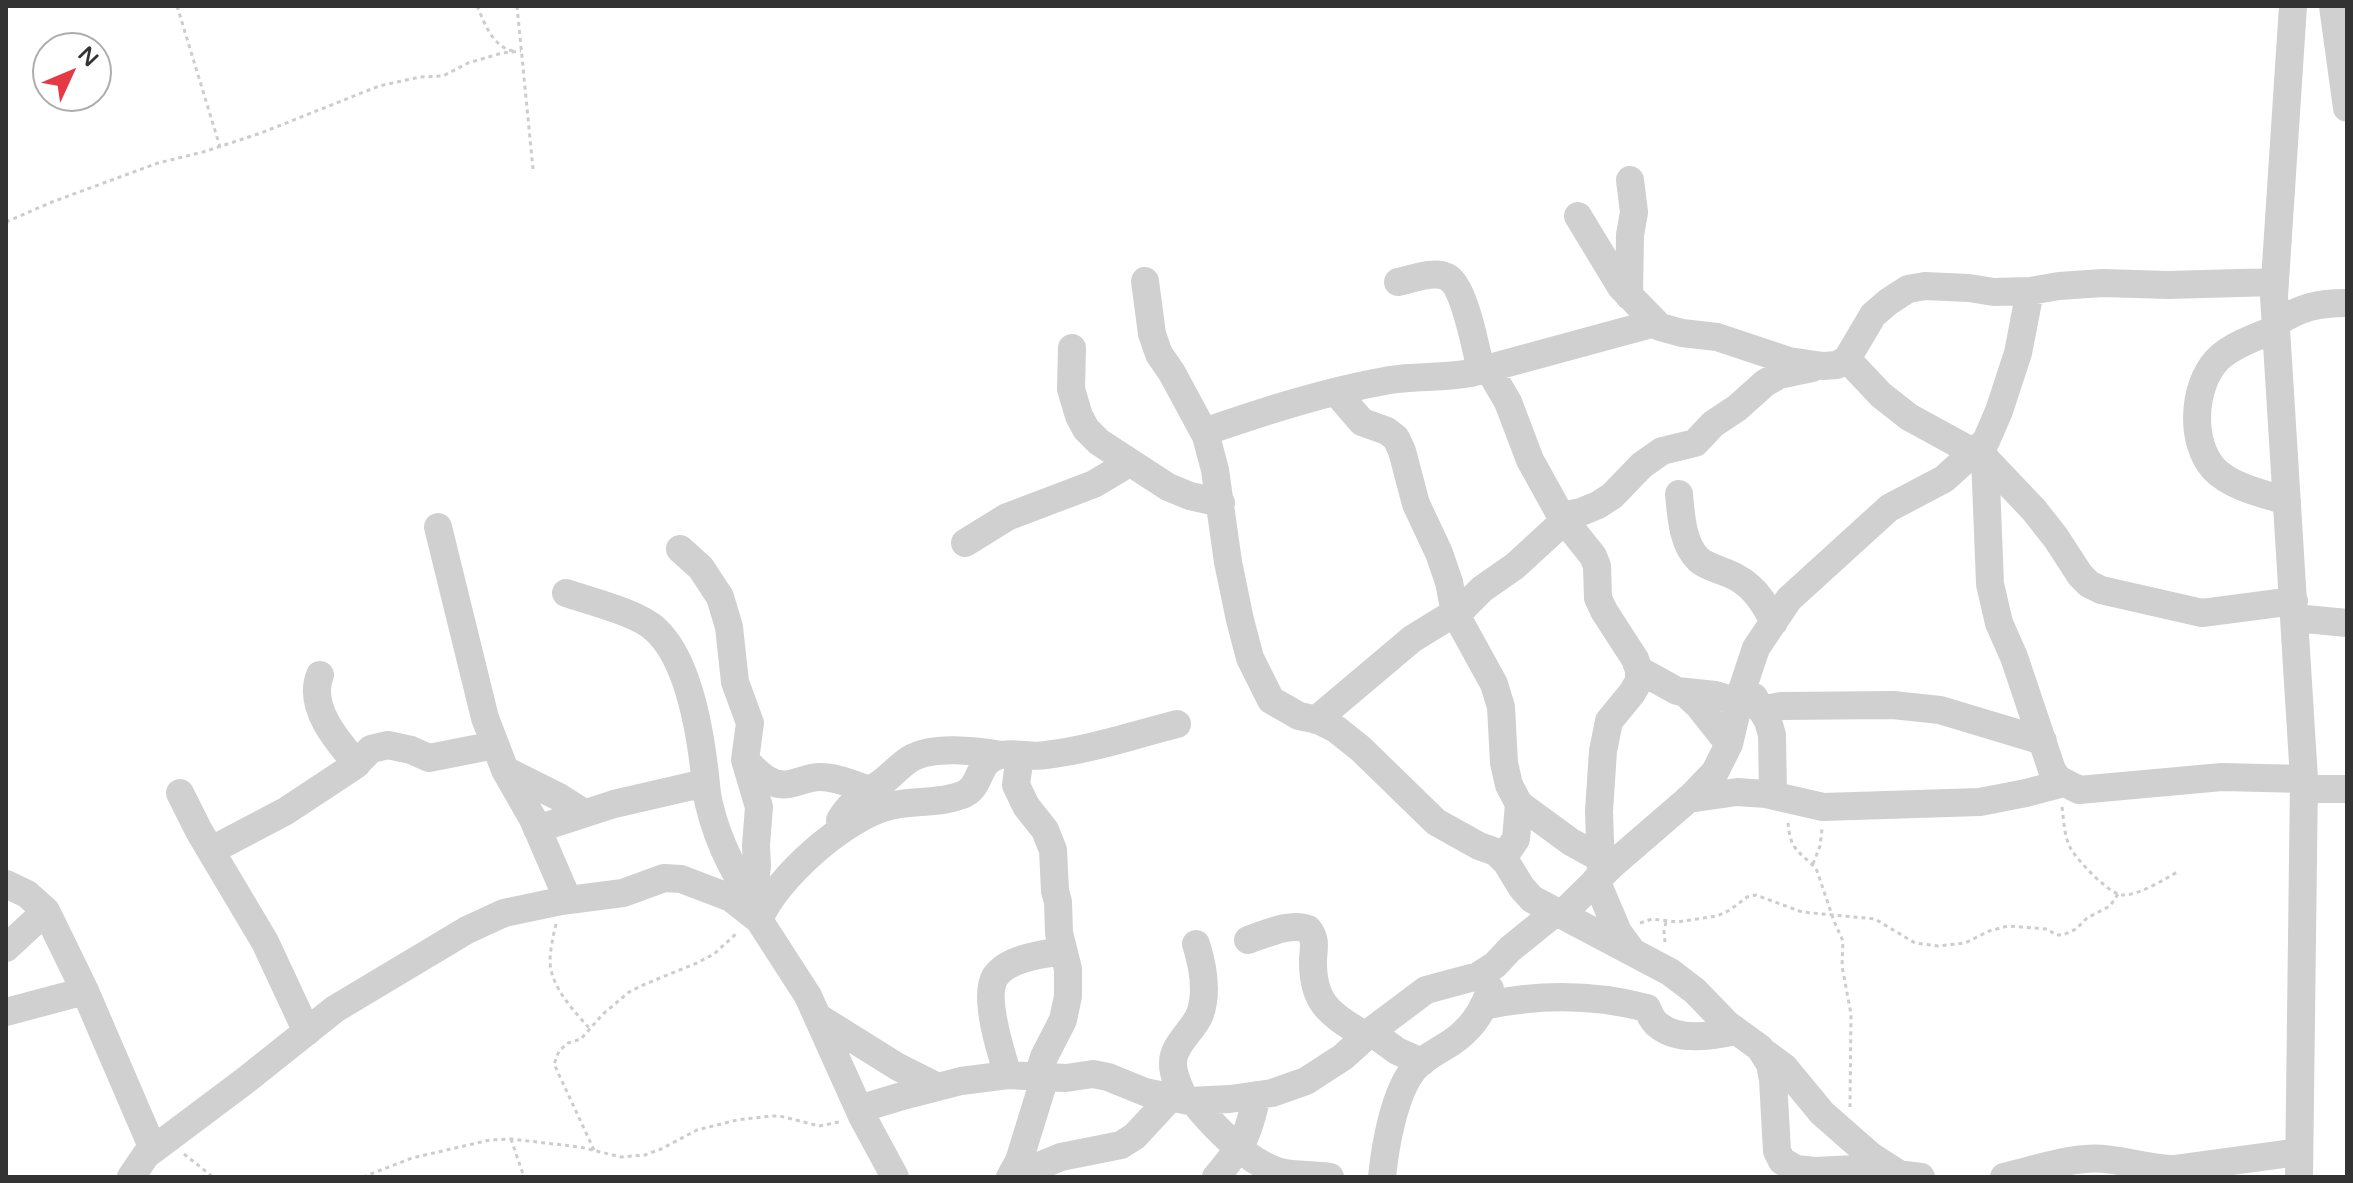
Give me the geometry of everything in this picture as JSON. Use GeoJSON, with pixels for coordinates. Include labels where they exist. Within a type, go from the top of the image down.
{"type":"FeatureCollection","features":[{"type":"Feature","properties":{"kind":"street"},"geometry":{"type":"LineString","coordinates":[[2004,1177],[2046,1171],[2086,1158],[2153,1169],[2299,1165],[2304,784],[2275,282],[2293,6]]}},
{"type":"Feature","properties":{"kind":"street"},"geometry":{"type":"LineString","coordinates":[[2333,6],[2347,108]]}},
{"type":"Feature","properties":{"kind":"street"},"geometry":{"type":"LineString","coordinates":[[1629,296],[1634,212],[1630,180]]}},
{"type":"Feature","properties":{"kind":"street"},"geometry":{"type":"LineString","coordinates":[[1578,216],[1612,274],[1660,327],[1717,337],[1789,361],[1834,362],[1909,417],[1978,453],[2034,510],[2089,584],[2101,590],[2202,613],[2294,610],[2347,623]]}},
{"type":"Feature","properties":{"kind":"street"},"geometry":{"type":"LineString","coordinates":[[1398,282],[1436,275],[1447,277],[1460,293],[1484,369],[1508,402],[1530,460],[1562,519],[1593,556],[1597,566],[1598,598],[1639,670],[1639,681],[1609,721],[1603,751],[1599,811],[1599,872],[1625,941]]}},
{"type":"Feature","properties":{"kind":"street"},"geometry":{"type":"LineString","coordinates":[[1145,281],[1152,334],[1159,354],[1204,432],[1215,470],[1228,562],[1250,658],[1271,700],[1299,716],[1336,729],[1436,822],[1503,858],[1532,899],[1625,941],[1670,972],[1695,991],[1713,1013],[1784,1067],[1822,1113],[1871,1156],[1909,1175]]}},
{"type":"Feature","properties":{"kind":"street"},"geometry":{"type":"LineString","coordinates":[[1316,720],[1412,639],[1455,613],[1515,566],[1562,519],[1612,496],[1662,451],[1695,443],[1713,424],[1779,375],[1834,362],[1873,315],[1908,289],[1925,286],[1994,292],[2103,283],[2275,282]]}},
{"type":"Feature","properties":{"kind":"street"},"geometry":{"type":"LineString","coordinates":[[860,1112],[961,1081],[1026,1076],[1066,1078],[1093,1074],[1145,1092],[1183,1100],[1230,1099],[1272,1093],[1306,1081],[1343,1057],[1426,990],[1478,976],[1495,965],[1510,949],[1559,913],[1599,872],[1688,799],[1715,772],[1749,697],[1756,648],[1789,599],[1889,508],[1944,479],[1978,453],[1999,411],[2018,353],[2030,291]]}},
{"type":"Feature","properties":{"kind":"street"},"geometry":{"type":"LineString","coordinates":[[2287,501],[2236,483],[2215,471],[2202,451],[2197,416],[2199,397],[2208,373],[2218,359],[2276,326],[2294,311],[2322,303],[2347,303]]}},
{"type":"Feature","properties":{"kind":"street"},"geometry":{"type":"LineString","coordinates":[[1204,432],[1336,392],[1393,380],[1447,378],[1655,323]]}},
{"type":"Feature","properties":{"kind":"street"},"geometry":{"type":"LineString","coordinates":[[1072,348],[1071,389],[1086,429],[1099,442],[1168,487],[1221,503]]}},
{"type":"Feature","properties":{"kind":"street"},"geometry":{"type":"LineString","coordinates":[[1755,392],[1766,353]]}},
{"type":"Feature","properties":{"kind":"street"},"geometry":{"type":"LineString","coordinates":[[1336,392],[1362,422],[1387,431],[1396,438],[1402,451],[1416,504],[1449,582],[1455,613],[1494,684],[1501,707],[1504,763],[1509,785],[1519,804],[1571,842],[1599,872]]}},
{"type":"Feature","properties":{"kind":"street"},"geometry":{"type":"LineString","coordinates":[[1978,453],[1990,584],[1999,623],[2059,784]]}},
{"type":"Feature","properties":{"kind":"street"},"geometry":{"type":"LineString","coordinates":[[965,543],[1007,517],[1094,484],[1129,463]]}},
{"type":"Feature","properties":{"kind":"street"},"geometry":{"type":"LineString","coordinates":[[1679,494],[1685,535],[1699,561],[1751,587],[1764,602],[1774,622]]}},
{"type":"Feature","properties":{"kind":"street"},"geometry":{"type":"LineString","coordinates":[[438,527],[485,718],[500,757],[537,829],[565,900]]}},
{"type":"Feature","properties":{"kind":"street"},"geometry":{"type":"LineString","coordinates":[[680,549],[701,568],[720,597],[729,627],[735,682],[750,723],[745,760],[759,807],[757,913]]}},
{"type":"Feature","properties":{"kind":"street"},"geometry":{"type":"LineString","coordinates":[[566,593],[642,621],[656,629],[670,648],[685,680],[699,732],[709,808],[721,845],[757,913],[808,996],[860,1112],[895,1177]]}},
{"type":"Feature","properties":{"kind":"street"},"geometry":{"type":"LineString","coordinates":[[1639,670],[1677,691],[1749,697],[1781,706],[1893,705],[1940,710],[2043,741]]}},
{"type":"Feature","properties":{"kind":"street"},"geometry":{"type":"LineString","coordinates":[[320,675],[316,684],[322,712],[331,731],[357,764]]}},
{"type":"Feature","properties":{"kind":"street"},"geometry":{"type":"LineString","coordinates":[[1684,692],[1729,744]]}},
{"type":"Feature","properties":{"kind":"street"},"geometry":{"type":"LineString","coordinates":[[1749,697],[1768,721],[1772,735],[1776,796]]}},
{"type":"Feature","properties":{"kind":"street"},"geometry":{"type":"LineString","coordinates":[[835,835],[841,818],[851,804],[920,754],[935,751],[1043,756],[1177,724]]}},
{"type":"Feature","properties":{"kind":"street"},"geometry":{"type":"LineString","coordinates":[[212,850],[286,811],[357,764],[371,749],[388,745],[429,758],[500,757],[584,813]]}},
{"type":"Feature","properties":{"kind":"street"},"geometry":{"type":"LineString","coordinates":[[757,913],[791,873],[835,835],[870,812],[892,805],[942,800],[969,793],[977,785],[979,774],[988,761],[1011,755]]}},
{"type":"Feature","properties":{"kind":"street"},"geometry":{"type":"LineString","coordinates":[[1011,755],[1016,785],[1026,806],[1045,830],[1053,850],[1059,933],[1068,969],[1068,996],[1063,1020],[1044,1057],[1026,1076]]}},
{"type":"Feature","properties":{"kind":"street"},"geometry":{"type":"LineString","coordinates":[[745,760],[771,782],[790,784],[818,777],[831,778],[870,790]]}},
{"type":"Feature","properties":{"kind":"street"},"geometry":{"type":"LineString","coordinates":[[1688,799],[1737,792],[1776,796],[1823,807],[1980,802],[2059,784],[2079,790],[2222,777],[2347,789]]}},
{"type":"Feature","properties":{"kind":"street"},"geometry":{"type":"LineString","coordinates":[[537,829],[584,813],[705,783]]}},
{"type":"Feature","properties":{"kind":"street"},"geometry":{"type":"LineString","coordinates":[[180,793],[265,942],[307,1032]]}},
{"type":"Feature","properties":{"kind":"street"},"geometry":{"type":"LineString","coordinates":[[1503,858],[1516,839],[1519,804]]}},
{"type":"Feature","properties":{"kind":"street"},"geometry":{"type":"LineString","coordinates":[[131,1177],[146,1155],[159,1144],[335,1009],[475,925],[504,913],[565,900],[623,893],[664,878],[681,879],[731,898],[757,913]]}},
{"type":"Feature","properties":{"kind":"street"},"geometry":{"type":"LineString","coordinates":[[6,884],[27,894],[46,911],[159,1144]]}},
{"type":"Feature","properties":{"kind":"street"},"geometry":{"type":"LineString","coordinates":[[6,948],[46,911]]}},
{"type":"Feature","properties":{"kind":"street"},"geometry":{"type":"LineString","coordinates":[[1248,940],[1298,926],[1308,929],[1314,939],[1313,973],[1319,999],[1337,1018],[1422,1062]]}},
{"type":"Feature","properties":{"kind":"street"},"geometry":{"type":"LineString","coordinates":[[1196,944],[1203,971],[1204,997],[1200,1015],[1172,1061],[1183,1100],[1254,1163],[1281,1172],[1330,1177]]}},
{"type":"Feature","properties":{"kind":"street"},"geometry":{"type":"LineString","coordinates":[[1011,1177],[1019,1161],[1031,1117],[1026,1076],[1002,1055],[991,993],[996,975],[1017,961],[1063,951]]}},
{"type":"Feature","properties":{"kind":"street"},"geometry":{"type":"LineString","coordinates":[[1382,1177],[1391,1122],[1412,1071],[1429,1055],[1459,1037],[1490,993],[1495,965]]}},
{"type":"Feature","properties":{"kind":"street"},"geometry":{"type":"LineString","coordinates":[[6,1012],[85,991]]}},
{"type":"Feature","properties":{"kind":"street"},"geometry":{"type":"LineString","coordinates":[[1483,1006],[1526,999],[1590,998],[1647,1008],[1657,1024],[1683,1036],[1736,1031]]}},
{"type":"Feature","properties":{"kind":"street"},"geometry":{"type":"LineString","coordinates":[[818,1017],[898,1067],[938,1087]]}},
{"type":"Feature","properties":{"kind":"street"},"geometry":{"type":"LineString","coordinates":[[1761,1050],[1770,1064],[1777,1151],[1782,1161],[1806,1173],[1856,1169],[1909,1175]]}},
{"type":"Feature","properties":{"kind":"street"},"geometry":{"type":"LineString","coordinates":[[1254,1163],[1247,1134],[1257,1095]]}},
{"type":"Feature","properties":{"kind":"street"},"geometry":{"type":"LineString","coordinates":[[1011,1177],[1061,1157],[1121,1145],[1183,1100]]}},
{"type":"Feature","properties":{"kind":"street"},"geometry":{"type":"LineString","coordinates":[[1216,1177],[1254,1163]]}},
{"type":"Feature","properties":{"kind":"path"},"geometry":{"type":"LineString","coordinates":[[177,6],[220,147]]}},
{"type":"Feature","properties":{"kind":"path"},"geometry":{"type":"LineString","coordinates":[[477,6],[498,44],[510,51],[521,51]]}},
{"type":"Feature","properties":{"kind":"path"},"geometry":{"type":"LineString","coordinates":[[517,6],[533,169]]}},
{"type":"Feature","properties":{"kind":"path"},"geometry":{"type":"LineString","coordinates":[[6,222],[158,163],[261,133],[379,86],[420,77],[443,76],[468,63],[521,51]]}},
{"type":"Feature","properties":{"kind":"path"},"geometry":{"type":"LineString","coordinates":[[2059,784],[2065,834],[2071,850],[2109,891],[2121,895],[2140,890],[2179,871]]}},
{"type":"Feature","properties":{"kind":"path"},"geometry":{"type":"LineString","coordinates":[[1776,796],[1792,842],[1797,851],[1813,864],[1823,885],[1843,941],[1842,966],[1851,1014],[1851,1138]]}},
{"type":"Feature","properties":{"kind":"path"},"geometry":{"type":"LineString","coordinates":[[1813,864],[1820,846],[1823,807]]}},
{"type":"Feature","properties":{"kind":"path"},"geometry":{"type":"LineString","coordinates":[[1625,941],[1652,919],[1677,922],[1717,916],[1747,897],[1756,895],[1802,912],[1875,919],[1915,943],[1938,946],[1965,943],[2008,926],[2047,929],[2056,935],[2063,935],[2110,906],[2118,894]]}},
{"type":"Feature","properties":{"kind":"path"},"geometry":{"type":"LineString","coordinates":[[565,900],[552,946],[552,973],[561,992],[590,1029]]}},
{"type":"Feature","properties":{"kind":"path"},"geometry":{"type":"LineString","coordinates":[[594,1150],[554,1064],[559,1051],[568,1043],[581,1039],[603,1014],[629,992],[714,954],[757,913]]}},
{"type":"Feature","properties":{"kind":"path"},"geometry":{"type":"LineString","coordinates":[[363,1177],[412,1158],[490,1140],[511,1139],[594,1150],[621,1157],[645,1155],[697,1130],[756,1118],[780,1116],[819,1126],[860,1112]]}},
{"type":"Feature","properties":{"kind":"path"},"geometry":{"type":"LineString","coordinates":[[511,1139],[524,1177]]}},
{"type":"Feature","properties":{"kind":"path"},"geometry":{"type":"LineString","coordinates":[[159,1144],[213,1177]]}}]}
